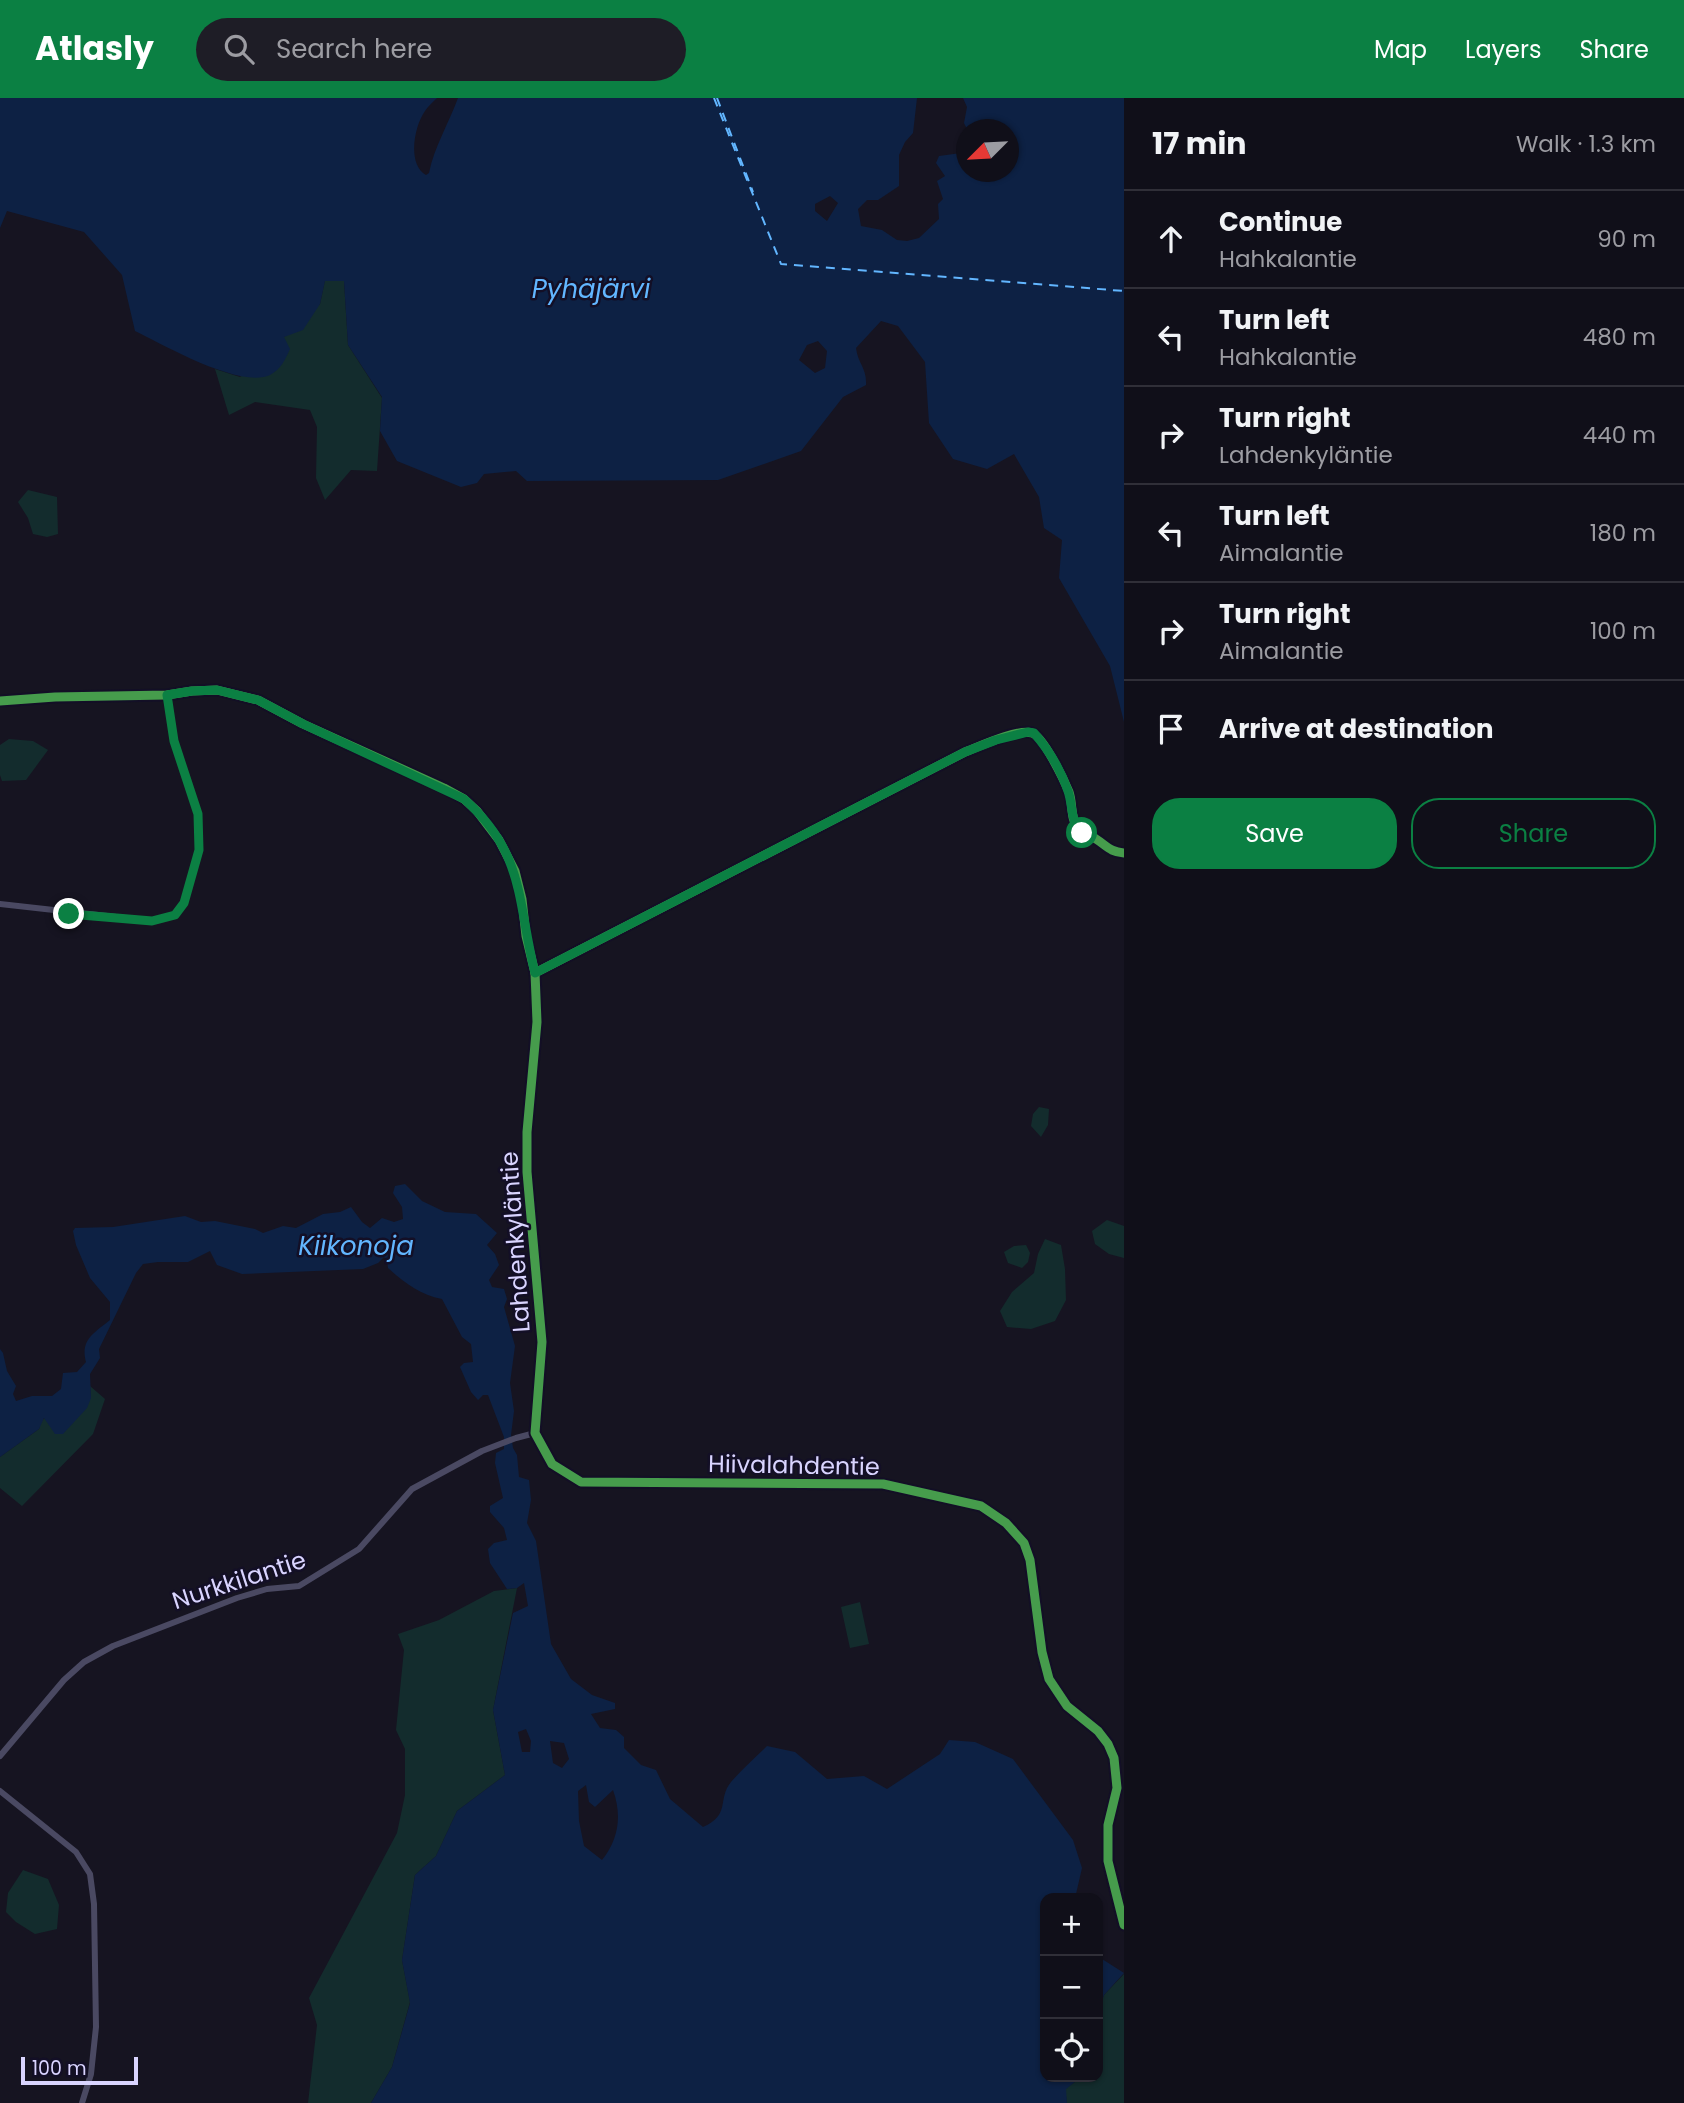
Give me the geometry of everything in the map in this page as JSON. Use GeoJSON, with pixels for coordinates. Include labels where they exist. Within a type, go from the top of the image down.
{"type":"FeatureCollection","features":[{"type":"Feature","properties":{"kind":"street","name":"Lahdenkyläntie"},"geometry":{"type":"LineString","coordinates":[[0,701],[167,695],[217,690],[258,700],[303,724],[464,799],[499,840],[515,871],[535,973],[537,1022],[527,1132],[527,1172],[542,1342],[535,1433]]}},
{"type":"Feature","properties":{"kind":"street"},"geometry":{"type":"LineString","coordinates":[[0,904],[152,921],[175,915],[184,903],[199,850],[198,814],[174,741],[167,695]]}},
{"type":"Feature","properties":{"kind":"street"},"geometry":{"type":"LineString","coordinates":[[535,973],[965,752],[1028,732],[1034,733],[1040,739],[1062,777],[1077,828],[1082,833],[1095,837],[1108,849],[1124,853]]}},
{"type":"Feature","properties":{"kind":"street","name":"Nurkkilantie"},"geometry":{"type":"LineString","coordinates":[[0,1756],[64,1680],[83,1662],[113,1646],[237,1598],[267,1589],[299,1586],[359,1549],[412,1489],[450,1467],[512,1439],[535,1433]]}},
{"type":"Feature","properties":{"kind":"street","name":"Hiivalahdentie"},"geometry":{"type":"LineString","coordinates":[[535,1433],[552,1464],[581,1482],[883,1484],[981,1506],[1006,1523],[1024,1543],[1030,1560],[1042,1652],[1049,1679],[1067,1706],[1098,1731],[1114,1758],[1117,1788],[1108,1825],[1108,1861],[1124,1924]]}},
{"type":"Feature","properties":{"kind":"street"},"geometry":{"type":"LineString","coordinates":[[0,1791],[76,1852],[90,1874],[94,1905],[96,2027],[91,2074],[82,2103]]}},
{"type":"Feature","properties":{"kind":"green space"},"geometry":{"type":"Polygon","coordinates":[[[325,280],[344,281],[348,345],[382,398],[377,471],[351,470],[325,500],[316,478],[317,427],[310,410],[255,402],[229,415],[215,369],[240,377],[320,304],[325,280]]]}},
{"type":"Feature","properties":{"kind":"green space"},"geometry":{"type":"Polygon","coordinates":[[[28,490],[57,497],[58,534],[47,537],[33,534],[28,518],[18,502],[28,490]]]}},
{"type":"Feature","properties":{"kind":"green space"},"geometry":{"type":"Polygon","coordinates":[[[9,739],[33,741],[48,750],[26,780],[2,781],[0,745],[9,739]]]}},
{"type":"Feature","properties":{"kind":"green space"},"geometry":{"type":"Polygon","coordinates":[[[1039,1107],[1049,1109],[1048,1125],[1041,1137],[1031,1126],[1033,1114],[1039,1107]]]}},
{"type":"Feature","properties":{"kind":"green space"},"geometry":{"type":"Polygon","coordinates":[[[1107,1220],[1124,1226],[1124,1258],[1109,1254],[1095,1244],[1092,1231],[1107,1220]]]}},
{"type":"Feature","properties":{"kind":"green space"},"geometry":{"type":"Polygon","coordinates":[[[1045,1239],[1061,1245],[1066,1300],[1055,1321],[1031,1329],[1007,1327],[1000,1311],[1012,1292],[1034,1273],[1045,1239]]]}},
{"type":"Feature","properties":{"kind":"green space"},"geometry":{"type":"Polygon","coordinates":[[[1026,1245],[1030,1253],[1028,1262],[1022,1268],[1008,1263],[1004,1252],[1014,1246],[1026,1245]]]}},
{"type":"Feature","properties":{"kind":"green space"},"geometry":{"type":"Polygon","coordinates":[[[90,1386],[105,1399],[93,1434],[22,1506],[0,1488],[0,1457],[39,1429],[45,1418],[48,1421],[91,1398],[90,1386]]]}},
{"type":"Feature","properties":{"kind":"green space"},"geometry":{"type":"Polygon","coordinates":[[[517,1588],[493,1710],[505,1775],[457,1811],[436,1856],[415,1875],[402,1960],[410,2002],[392,2067],[371,2103],[308,2103],[317,2025],[309,1998],[397,1833],[405,1795],[405,1749],[396,1730],[404,1650],[398,1634],[439,1620],[494,1591],[517,1588]]]}},
{"type":"Feature","properties":{"kind":"green space"},"geometry":{"type":"Polygon","coordinates":[[[860,1602],[869,1644],[850,1648],[841,1607],[860,1602]]]}},
{"type":"Feature","properties":{"kind":"green space"},"geometry":{"type":"Polygon","coordinates":[[[23,1870],[48,1879],[59,1905],[57,1929],[35,1934],[6,1912],[8,1893],[23,1870]]]}},
{"type":"Feature","properties":{"kind":"green space"},"geometry":{"type":"Polygon","coordinates":[[[1124,1974],[1124,2103],[1067,2103],[1065,2089],[1075,2082],[1103,2082],[1104,1995],[1124,1974]]]}},
{"type":"Feature","properties":{"kind":"water","name":"Pyhäjärvi"},"geometry":{"type":"Polygon","coordinates":[[[0,98],[437,98],[421,118],[415,135],[416,163],[426,175],[458,98],[917,98],[913,133],[899,155],[899,186],[878,200],[867,200],[858,209],[861,226],[882,230],[897,240],[907,241],[919,238],[939,219],[938,204],[943,199],[937,181],[945,176],[936,163],[939,156],[956,154],[956,182],[1019,182],[1019,119],[965,119],[967,107],[963,98],[1124,98],[1124,722],[1110,666],[1059,578],[1062,540],[1044,528],[1039,497],[1014,454],[987,469],[953,459],[929,423],[925,362],[898,326],[881,321],[856,348],[866,385],[843,397],[801,451],[718,480],[527,481],[516,471],[484,474],[477,483],[461,487],[397,461],[380,431],[382,397],[348,345],[344,281],[325,281],[320,304],[303,330],[284,337],[290,349],[277,370],[257,378],[240,376],[183,355],[135,331],[122,275],[84,232],[7,211],[0,228],[0,98]],[[830,196],[815,204],[815,211],[827,221],[838,203],[830,196]],[[818,341],[807,345],[799,360],[815,373],[825,368],[827,351],[818,341]]]}},
{"type":"Feature","properties":{"kind":"water","name":"Kiikonoja"},"geometry":{"type":"Polygon","coordinates":[[[405,1184],[422,1201],[445,1212],[476,1214],[497,1233],[487,1245],[495,1254],[499,1265],[489,1280],[492,1287],[504,1289],[507,1299],[504,1307],[515,1346],[510,1383],[514,1411],[511,1435],[517,1455],[519,1477],[529,1480],[531,1500],[527,1523],[536,1541],[551,1644],[571,1679],[592,1695],[615,1703],[615,1709],[591,1714],[600,1728],[616,1730],[624,1737],[624,1748],[641,1765],[656,1770],[670,1799],[703,1827],[717,1817],[731,1782],[767,1746],[795,1752],[827,1779],[864,1776],[887,1789],[940,1754],[949,1740],[975,1742],[1013,1759],[1073,1840],[1082,1868],[1076,1893],[1040,1893],[1040,2082],[1075,2082],[1066,2089],[1067,2103],[371,2103],[392,2067],[410,2003],[402,1960],[415,1875],[436,1856],[457,1811],[505,1775],[493,1710],[513,1613],[528,1606],[524,1583],[517,1588],[507,1589],[490,1563],[488,1549],[494,1543],[507,1540],[504,1528],[490,1512],[490,1506],[503,1498],[495,1463],[496,1453],[504,1449],[504,1437],[488,1395],[483,1395],[478,1400],[471,1392],[460,1367],[464,1363],[473,1362],[471,1344],[462,1337],[442,1299],[427,1295],[407,1283],[388,1268],[384,1257],[378,1263],[363,1269],[242,1274],[217,1265],[210,1251],[188,1262],[143,1264],[99,1349],[100,1358],[90,1374],[91,1398],[87,1408],[63,1434],[55,1434],[44,1418],[39,1429],[0,1457],[0,1349],[7,1371],[16,1386],[13,1394],[16,1401],[32,1396],[52,1396],[61,1389],[63,1373],[77,1372],[86,1362],[87,1342],[110,1320],[110,1302],[90,1278],[76,1245],[73,1231],[75,1228],[113,1227],[185,1216],[201,1222],[215,1221],[263,1233],[283,1226],[296,1228],[323,1214],[340,1212],[351,1207],[370,1228],[382,1218],[394,1222],[403,1219],[402,1207],[393,1193],[395,1186],[405,1184]],[[526,1729],[518,1732],[522,1752],[530,1752],[531,1741],[526,1729]],[[550,1741],[553,1763],[562,1768],[569,1759],[564,1743],[550,1741]],[[586,1785],[578,1791],[579,1821],[584,1846],[602,1860],[615,1835],[618,1818],[616,1799],[613,1790],[595,1807],[589,1802],[586,1785]]]}},
{"type":"Feature","properties":{"kind":"water"},"geometry":{"type":"Polygon","coordinates":[[[1103,1960],[1124,1973],[1103,1998],[1103,1960]]]}},
{"type":"Feature","properties":{"kind":"ferry route"},"geometry":{"type":"LineString","coordinates":[[714,98],[781,264],[1124,291]]}},
{"type":"Feature","properties":{"kind":"ferry route"},"geometry":{"type":"LineString","coordinates":[[717,98],[753,192]]}},
{"type":"Feature","properties":{"kind":"cycle path"},"geometry":{"type":"LineString","coordinates":[[0,701],[167,695],[217,690],[258,700],[303,724],[444,788],[464,799],[477,811],[499,840],[515,871],[535,973],[537,1022],[527,1132],[527,1172],[542,1342],[535,1433],[552,1464],[581,1482],[883,1484],[981,1506],[1006,1523],[1024,1543],[1030,1560],[1042,1652],[1049,1679],[1067,1706],[1098,1731],[1114,1758],[1117,1788],[1108,1825],[1108,1861],[1124,1925]]}},
{"type":"Feature","properties":{"kind":"cycle path"},"geometry":{"type":"LineString","coordinates":[[535,973],[965,752],[1018,733],[1032,733],[1047,750],[1069,792],[1075,825],[1080,831],[1112,850],[1124,853]]}},
{"type":"Feature","properties":{"kind":"route"},"geometry":{"type":"LineString","coordinates":[[69,914],[152,921],[175,915],[184,903],[199,850],[198,814],[174,741],[167,695],[192,691],[217,690],[258,700],[303,724],[464,799],[499,840],[515,871],[535,973],[965,752],[1017,734],[1034,733],[1040,739],[1062,777],[1069,794],[1074,820],[1082,833]]}}]}
